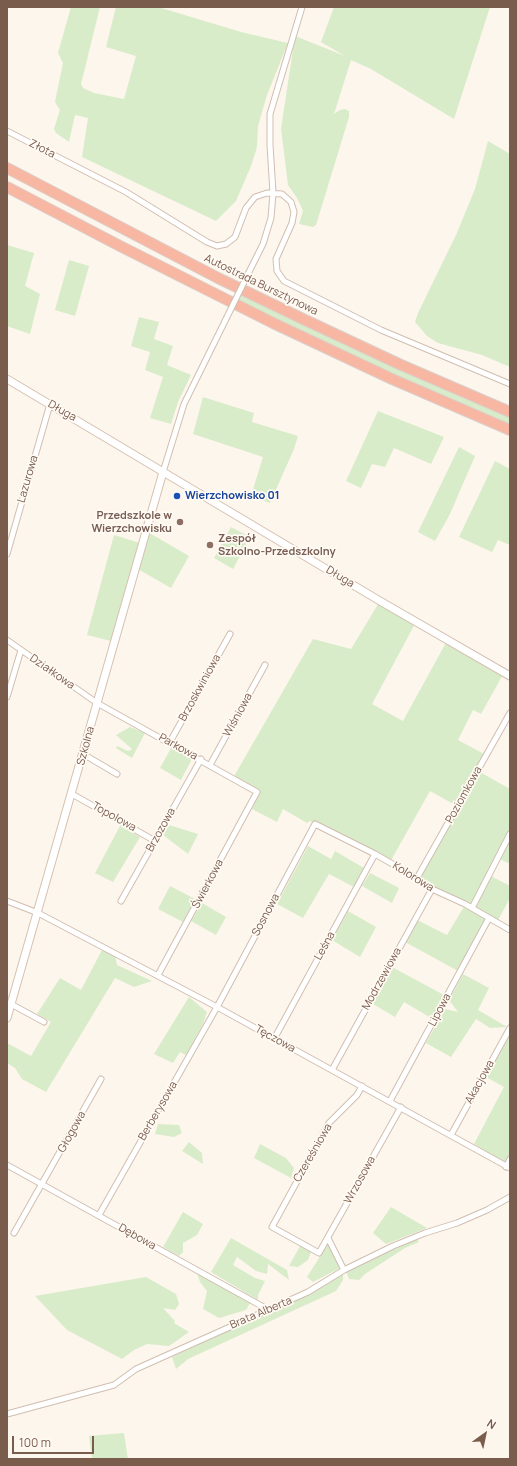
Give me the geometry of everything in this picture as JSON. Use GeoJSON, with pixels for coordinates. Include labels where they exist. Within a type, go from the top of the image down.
{"type":"FeatureCollection","features":[{"type":"Feature","properties":{"kind":"highway","name":"Autostrada Bursztynowa"},"geometry":{"type":"LineString","coordinates":[[7,168],[192,265],[280,308],[393,361],[510,412]]}},
{"type":"Feature","properties":{"kind":"highway"},"geometry":{"type":"LineString","coordinates":[[7,187],[279,326],[392,379],[510,430]]}},
{"type":"Feature","properties":{"kind":"street"},"geometry":{"type":"LineString","coordinates":[[163,472],[184,404],[248,274],[268,228],[273,193],[270,114],[302,7]]}},
{"type":"Feature","properties":{"kind":"street","name":"Złota"},"geometry":{"type":"LineString","coordinates":[[7,131],[126,192],[207,242],[216,246],[226,244],[235,237],[246,208],[252,200],[263,194],[273,193]]}},
{"type":"Feature","properties":{"kind":"street"},"geometry":{"type":"LineString","coordinates":[[273,193],[287,197],[291,202],[294,212],[292,223],[276,259],[277,271],[284,281],[381,330],[510,384]]}},
{"type":"Feature","properties":{"kind":"street","name":"Długa"},"geometry":{"type":"LineString","coordinates":[[7,379],[510,676]]}},
{"type":"Feature","properties":{"kind":"street","name":"Lazurowa"},"geometry":{"type":"LineString","coordinates":[[7,554],[50,404]]}},
{"type":"Feature","properties":{"kind":"street","name":"Szkolna"},"geometry":{"type":"LineString","coordinates":[[7,1018],[163,472]]}},
{"type":"Feature","properties":{"kind":"street","name":"Brzoskwiniowa"},"geometry":{"type":"LineString","coordinates":[[170,742],[230,634]]}},
{"type":"Feature","properties":{"kind":"street","name":"Działkowa"},"geometry":{"type":"LineString","coordinates":[[7,640],[97,703]]}},
{"type":"Feature","properties":{"kind":"street"},"geometry":{"type":"LineString","coordinates":[[7,697],[21,650]]}},
{"type":"Feature","properties":{"kind":"street","name":"Wiśniowa"},"geometry":{"type":"LineString","coordinates":[[210,765],[265,665]]}},
{"type":"Feature","properties":{"kind":"street","name":"Parkowa"},"geometry":{"type":"LineString","coordinates":[[97,703],[170,742],[257,792]]}},
{"type":"Feature","properties":{"kind":"street","name":"Poziomkowa"},"geometry":{"type":"LineString","coordinates":[[417,878],[510,713]]}},
{"type":"Feature","properties":{"kind":"street"},"geometry":{"type":"LineString","coordinates":[[83,754],[117,774]]}},
{"type":"Feature","properties":{"kind":"street","name":"Brzozowa"},"geometry":{"type":"LineString","coordinates":[[121,901],[200,759]]}},
{"type":"Feature","properties":{"kind":"street","name":"Świerkowa"},"geometry":{"type":"LineString","coordinates":[[158,975],[257,792]]}},
{"type":"Feature","properties":{"kind":"street","name":"Topolowa"},"geometry":{"type":"LineString","coordinates":[[72,794],[155,840]]}},
{"type":"Feature","properties":{"kind":"street","name":"Kolorowa"},"geometry":{"type":"LineString","coordinates":[[316,824],[375,854],[417,878],[432,889],[472,908],[510,930]]}},
{"type":"Feature","properties":{"kind":"street","name":"Sosnowa"},"geometry":{"type":"LineString","coordinates":[[217,1007],[316,824]]}},
{"type":"Feature","properties":{"kind":"street"},"geometry":{"type":"LineString","coordinates":[[472,908],[510,834]]}},
{"type":"Feature","properties":{"kind":"street","name":"Leśna"},"geometry":{"type":"LineString","coordinates":[[274,1039],[375,854]]}},
{"type":"Feature","properties":{"kind":"street","name":"Modrzewiowa"},"geometry":{"type":"LineString","coordinates":[[332,1070],[432,889]]}},
{"type":"Feature","properties":{"kind":"street","name":"Tęczowa"},"geometry":{"type":"LineString","coordinates":[[7,901],[38,913],[158,975],[401,1107],[508,1168]]}},
{"type":"Feature","properties":{"kind":"street","name":"Lipowa"},"geometry":{"type":"LineString","coordinates":[[390,1101],[489,918]]}},
{"type":"Feature","properties":{"kind":"street"},"geometry":{"type":"LineString","coordinates":[[11,1004],[44,1022]]}},
{"type":"Feature","properties":{"kind":"street","name":"Berberysowa"},"geometry":{"type":"LineString","coordinates":[[99,1215],[217,1007]]}},
{"type":"Feature","properties":{"kind":"street","name":"Akacjowa"},"geometry":{"type":"LineString","coordinates":[[451,1135],[510,1028]]}},
{"type":"Feature","properties":{"kind":"street","name":"Głogowa"},"geometry":{"type":"LineString","coordinates":[[14,1233],[101,1079]]}},
{"type":"Feature","properties":{"kind":"street","name":"Czereśniowa"},"geometry":{"type":"LineString","coordinates":[[319,1253],[272,1227],[329,1122],[357,1095],[362,1086]]}},
{"type":"Feature","properties":{"kind":"street","name":"Wrzosowa"},"geometry":{"type":"LineString","coordinates":[[319,1253],[401,1107]]}},
{"type":"Feature","properties":{"kind":"street"},"geometry":{"type":"LineString","coordinates":[[508,1168],[510,1159]]}},
{"type":"Feature","properties":{"kind":"street","name":"Dębowa"},"geometry":{"type":"LineString","coordinates":[[7,1165],[267,1309]]}},
{"type":"Feature","properties":{"kind":"street","name":"Brata Alberta"},"geometry":{"type":"LineString","coordinates":[[7,1414],[114,1385],[136,1370],[267,1309],[308,1292],[344,1270],[393,1246],[425,1233],[464,1220],[510,1198]]}},
{"type":"Feature","properties":{"kind":"street"},"geometry":{"type":"LineString","coordinates":[[328,1238],[344,1270]]}},
{"type":"Feature","properties":{"kind":"green space"},"geometry":{"type":"Polygon","coordinates":[[[71,7],[100,7],[81,84],[83,88],[94,93],[124,99],[136,56],[106,47],[116,7],[158,7],[241,32],[288,43],[267,95],[258,126],[257,147],[251,166],[236,201],[216,221],[82,157],[88,118],[75,115],[69,142],[56,133],[54,129],[60,110],[55,102],[63,63],[58,53],[71,7]]]}},
{"type":"Feature","properties":{"kind":"green space"},"geometry":{"type":"Polygon","coordinates":[[[334,7],[490,7],[454,119],[371,69],[351,60],[334,114],[345,109],[349,111],[349,117],[316,225],[313,227],[299,224],[303,211],[297,198],[288,185],[281,129],[295,36],[345,56],[321,42],[334,7]]]}},
{"type":"Feature","properties":{"kind":"green space"},"geometry":{"type":"Polygon","coordinates":[[[488,141],[510,154],[510,367],[482,355],[438,343],[427,336],[415,322],[456,235],[475,189],[488,141]]]}},
{"type":"Feature","properties":{"kind":"green space"},"geometry":{"type":"Polygon","coordinates":[[[7,245],[34,253],[25,286],[40,294],[30,334],[7,326],[7,245]]]}},
{"type":"Feature","properties":{"kind":"green space"},"geometry":{"type":"Polygon","coordinates":[[[69,260],[89,266],[75,316],[55,310],[69,260]]]}},
{"type":"Feature","properties":{"kind":"green space"},"geometry":{"type":"Polygon","coordinates":[[[242,293],[510,416],[510,426],[429,392],[238,302],[242,293]]]}},
{"type":"Feature","properties":{"kind":"green space"},"geometry":{"type":"Polygon","coordinates":[[[139,317],[159,322],[154,339],[173,346],[167,365],[191,375],[178,402],[171,424],[150,418],[163,377],[145,370],[150,352],[131,346],[139,317]]]}},
{"type":"Feature","properties":{"kind":"green space"},"geometry":{"type":"Polygon","coordinates":[[[203,397],[254,413],[252,422],[298,436],[294,449],[270,503],[251,496],[263,457],[193,434],[203,397]]]}},
{"type":"Feature","properties":{"kind":"green space"},"geometry":{"type":"Polygon","coordinates":[[[378,411],[444,437],[431,464],[394,448],[385,467],[372,464],[361,488],[346,481],[378,411]]]}},
{"type":"Feature","properties":{"kind":"green space"},"geometry":{"type":"Polygon","coordinates":[[[459,447],[475,456],[450,514],[435,541],[418,532],[459,447]]]}},
{"type":"Feature","properties":{"kind":"green space"},"geometry":{"type":"Polygon","coordinates":[[[495,461],[510,469],[510,545],[498,540],[492,552],[459,537],[495,461]]]}},
{"type":"Feature","properties":{"kind":"green space"},"geometry":{"type":"Polygon","coordinates":[[[231,527],[250,537],[233,569],[214,558],[231,527]]]}},
{"type":"Feature","properties":{"kind":"green space"},"geometry":{"type":"Polygon","coordinates":[[[146,531],[189,556],[171,588],[136,568],[115,642],[87,635],[114,535],[143,544],[146,531]]]}},
{"type":"Feature","properties":{"kind":"green space"},"geometry":{"type":"Polygon","coordinates":[[[380,601],[416,622],[372,704],[403,721],[448,639],[505,671],[481,714],[473,710],[458,740],[486,755],[478,771],[510,789],[510,864],[498,858],[489,875],[510,886],[510,898],[497,922],[490,919],[460,972],[405,942],[417,920],[447,935],[465,905],[432,889],[417,878],[457,806],[430,791],[390,862],[310,821],[307,823],[283,809],[277,822],[252,809],[260,793],[233,778],[313,639],[351,649],[380,601]]]}},
{"type":"Feature","properties":{"kind":"green space"},"geometry":{"type":"Polygon","coordinates":[[[130,727],[145,733],[132,758],[116,748],[117,746],[128,751],[132,749],[116,735],[130,727]]]}},
{"type":"Feature","properties":{"kind":"green space"},"geometry":{"type":"Polygon","coordinates":[[[171,748],[192,759],[181,780],[160,768],[171,748]]]}},
{"type":"Feature","properties":{"kind":"green space"},"geometry":{"type":"Polygon","coordinates":[[[169,825],[198,834],[188,854],[163,835],[169,825]]]}},
{"type":"Feature","properties":{"kind":"green space"},"geometry":{"type":"Polygon","coordinates":[[[120,826],[140,837],[113,882],[95,873],[120,826]]]}},
{"type":"Feature","properties":{"kind":"green space"},"geometry":{"type":"Polygon","coordinates":[[[308,846],[331,859],[335,851],[364,868],[354,887],[329,874],[303,918],[277,904],[308,846]]]}},
{"type":"Feature","properties":{"kind":"green space"},"geometry":{"type":"Polygon","coordinates":[[[370,873],[399,888],[392,903],[362,886],[370,873]]]}},
{"type":"Feature","properties":{"kind":"green space"},"geometry":{"type":"Polygon","coordinates":[[[170,886],[195,899],[183,922],[158,909],[170,886]]]}},
{"type":"Feature","properties":{"kind":"green space"},"geometry":{"type":"Polygon","coordinates":[[[202,903],[226,917],[216,935],[191,921],[202,903]]]}},
{"type":"Feature","properties":{"kind":"green space"},"geometry":{"type":"Polygon","coordinates":[[[348,911],[376,927],[360,957],[332,940],[348,911]]]}},
{"type":"Feature","properties":{"kind":"green space"},"geometry":{"type":"Polygon","coordinates":[[[102,950],[115,956],[117,965],[152,981],[134,987],[115,978],[46,1092],[22,1079],[15,1068],[7,1063],[7,1043],[31,1056],[51,1022],[37,1014],[60,978],[81,990],[102,950]]]}},
{"type":"Feature","properties":{"kind":"green space"},"geometry":{"type":"Polygon","coordinates":[[[392,967],[444,995],[431,1018],[404,1002],[395,1017],[373,1004],[392,967]]]}},
{"type":"Feature","properties":{"kind":"green space"},"geometry":{"type":"Polygon","coordinates":[[[463,974],[489,988],[478,1010],[507,1027],[490,1028],[476,1019],[451,1057],[426,1043],[445,1009],[458,1012],[449,1000],[463,974]]]}},
{"type":"Feature","properties":{"kind":"green space"},"geometry":{"type":"Polygon","coordinates":[[[189,997],[207,1012],[203,1024],[186,1055],[180,1052],[173,1063],[154,1054],[189,997]]]}},
{"type":"Feature","properties":{"kind":"green space"},"geometry":{"type":"Polygon","coordinates":[[[507,1033],[510,1035],[510,1159],[507,1164],[474,1144],[504,1087],[484,1076],[507,1033]]]}},
{"type":"Feature","properties":{"kind":"green space"},"geometry":{"type":"Polygon","coordinates":[[[158,1124],[179,1125],[182,1133],[174,1137],[155,1134],[158,1124]]]}},
{"type":"Feature","properties":{"kind":"green space"},"geometry":{"type":"Polygon","coordinates":[[[189,1142],[202,1153],[203,1164],[182,1151],[189,1142]]]}},
{"type":"Feature","properties":{"kind":"green space"},"geometry":{"type":"Polygon","coordinates":[[[260,1144],[286,1158],[294,1168],[291,1178],[254,1158],[260,1144]]]}},
{"type":"Feature","properties":{"kind":"green space"},"geometry":{"type":"Polygon","coordinates":[[[391,1207],[427,1228],[386,1244],[373,1233],[391,1207]]]}},
{"type":"Feature","properties":{"kind":"green space"},"geometry":{"type":"Polygon","coordinates":[[[183,1212],[203,1224],[197,1235],[183,1243],[183,1252],[179,1256],[163,1247],[183,1212]]]}},
{"type":"Feature","properties":{"kind":"green space"},"geometry":{"type":"Polygon","coordinates":[[[231,1238],[287,1270],[289,1280],[268,1264],[267,1274],[256,1271],[237,1257],[233,1265],[255,1278],[265,1281],[258,1295],[258,1300],[211,1272],[231,1238]]]}},
{"type":"Feature","properties":{"kind":"green space"},"geometry":{"type":"Polygon","coordinates":[[[417,1239],[419,1242],[405,1248],[365,1274],[359,1280],[349,1279],[346,1271],[417,1239]]]}},
{"type":"Feature","properties":{"kind":"green space"},"geometry":{"type":"Polygon","coordinates":[[[328,1244],[340,1268],[313,1282],[307,1277],[328,1244]]]}},
{"type":"Feature","properties":{"kind":"green space"},"geometry":{"type":"Polygon","coordinates":[[[300,1246],[311,1252],[308,1260],[298,1267],[289,1266],[300,1246]]]}},
{"type":"Feature","properties":{"kind":"green space"},"geometry":{"type":"Polygon","coordinates":[[[197,1273],[250,1303],[246,1310],[219,1318],[203,1309],[207,1291],[200,1282],[197,1273]]]}},
{"type":"Feature","properties":{"kind":"green space"},"geometry":{"type":"Polygon","coordinates":[[[343,1273],[343,1280],[336,1291],[188,1359],[176,1369],[172,1357],[307,1295],[343,1273]]]}},
{"type":"Feature","properties":{"kind":"green space"},"geometry":{"type":"Polygon","coordinates":[[[146,1277],[176,1294],[179,1304],[175,1310],[163,1308],[175,1321],[174,1323],[189,1332],[169,1346],[147,1344],[134,1350],[122,1359],[67,1330],[35,1296],[146,1277]]]}},
{"type":"Feature","properties":{"kind":"green space"},"geometry":{"type":"Polygon","coordinates":[[[124,1433],[128,1459],[92,1459],[89,1436],[124,1433]]]}},
{"type":"Feature","properties":{"kind":"place","name":"Wierzchowisko 01"},"geometry":{"type":"Point","coordinates":[177,496]}},
{"type":"Feature","properties":{"kind":"place","name":"Przedszkole w Wierzchowisku"},"geometry":{"type":"Point","coordinates":[180,522]}},
{"type":"Feature","properties":{"kind":"place","name":"Zespół Szkolno-Przedszkolny"},"geometry":{"type":"Point","coordinates":[210,545]}}]}
